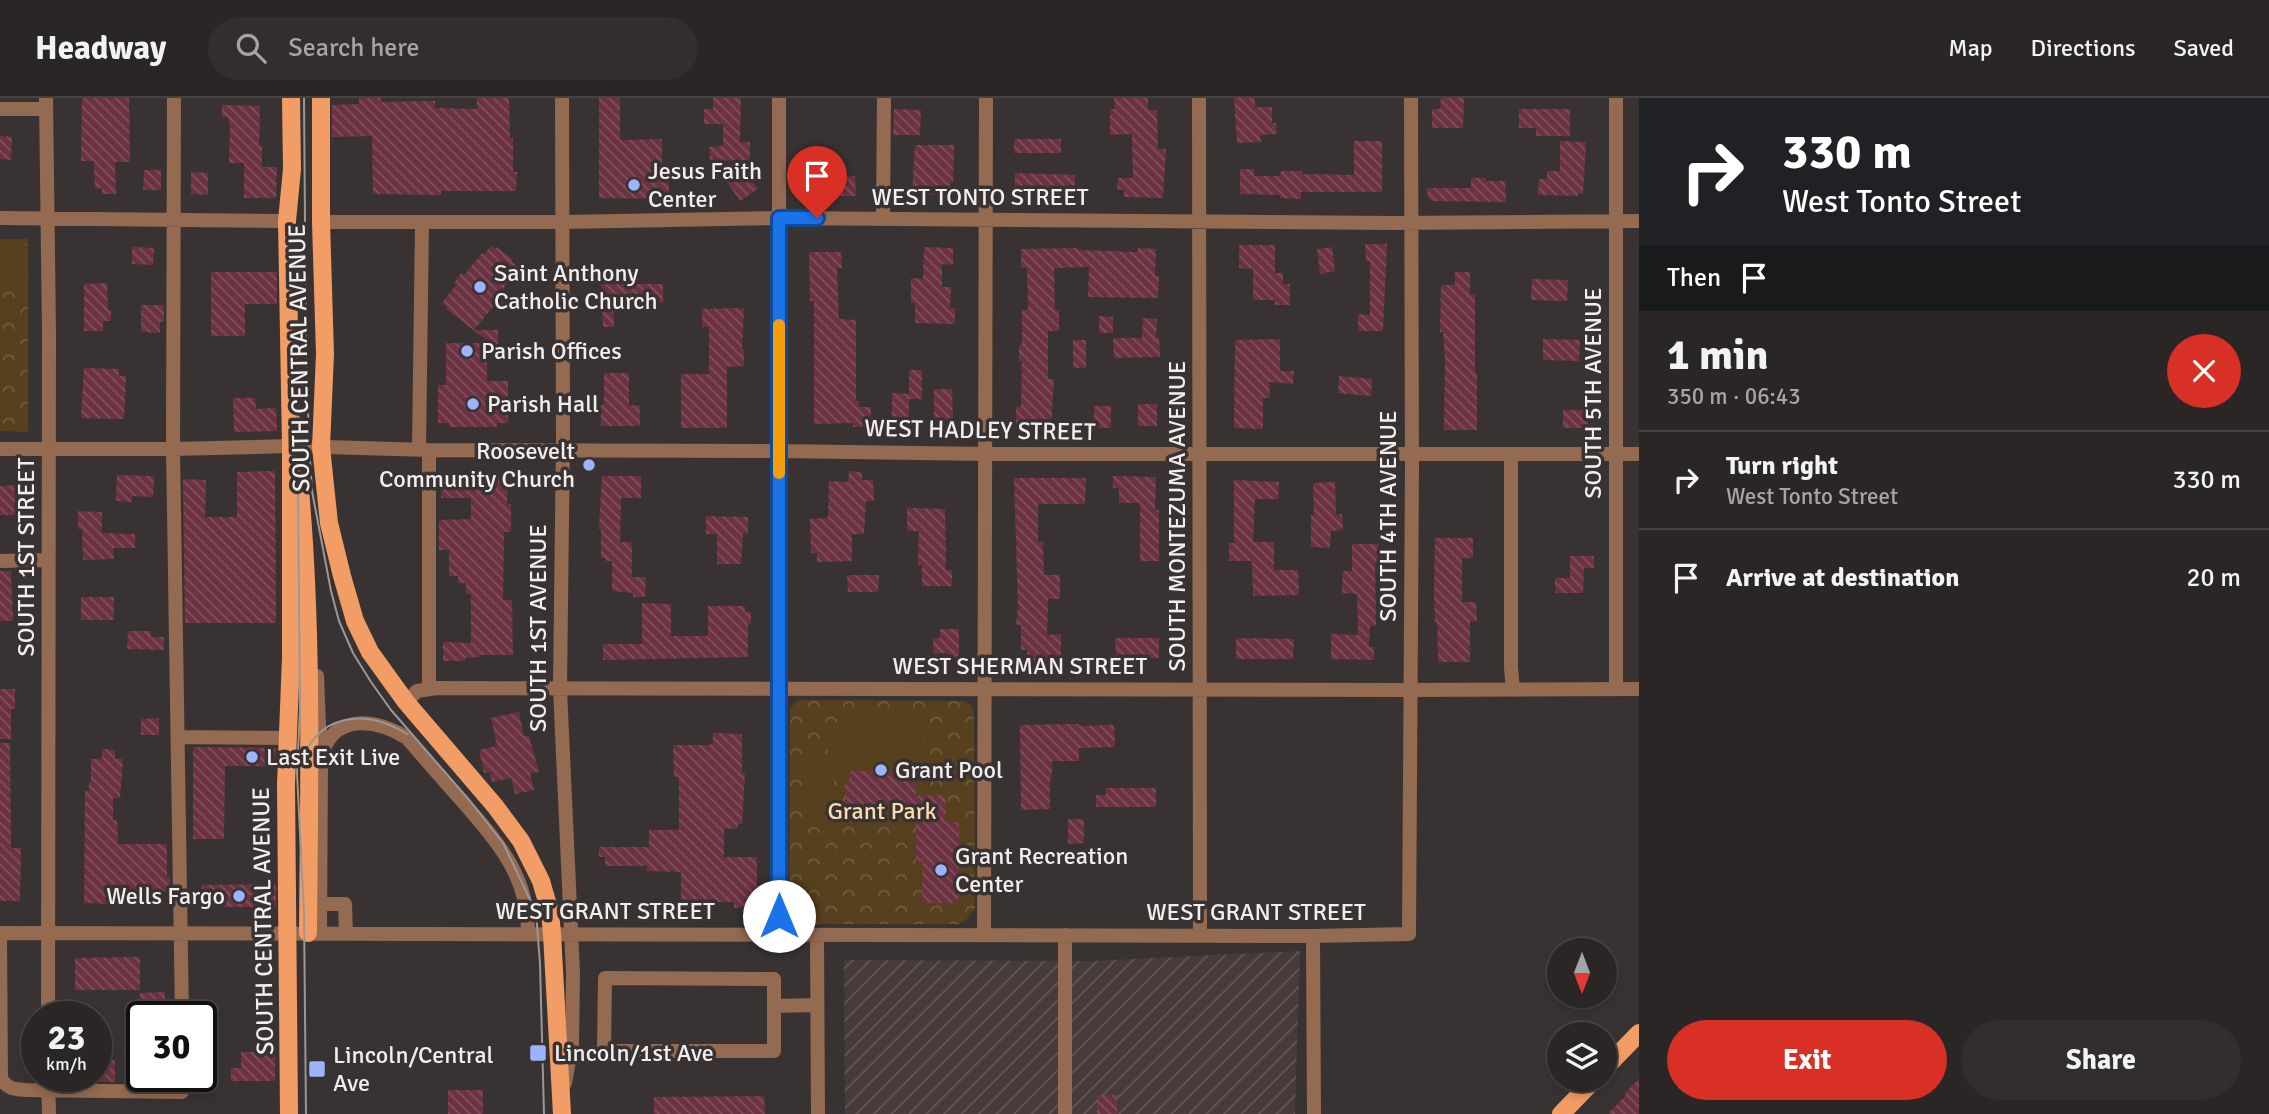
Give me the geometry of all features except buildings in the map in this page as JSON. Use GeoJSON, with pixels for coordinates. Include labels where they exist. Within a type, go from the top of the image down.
{"type":"FeatureCollection","features":[{"type":"Feature","properties":{"kind":"main road","name":"SOUTH CENTRAL AVENUE"},"geometry":{"type":"LineString","coordinates":[[289,1114],[305,933],[287,738],[291,657],[292,446],[287,221],[292,169],[291,98]]}},
{"type":"Feature","properties":{"kind":"main road","name":"SOUTH CENTRAL AVENUE"},"geometry":{"type":"LineString","coordinates":[[321,98],[325,354],[321,447],[329,523],[355,621],[370,652],[406,702],[495,806],[521,841],[541,881],[561,934],[562,1105]]}},
{"type":"Feature","properties":{"kind":"main road"},"geometry":{"type":"LineString","coordinates":[[292,446],[297,456],[306,560],[305,933]]}},
{"type":"Feature","properties":{"kind":"main road"},"geometry":{"type":"LineString","coordinates":[[1617,1056],[1639,1033]]}},
{"type":"Feature","properties":{"kind":"main road"},"geometry":{"type":"LineString","coordinates":[[1561,1114],[1582,1092]]}},
{"type":"Feature","properties":{"kind":"street"},"geometry":{"type":"LineString","coordinates":[[174,98],[173,449],[182,1001]]}},
{"type":"Feature","properties":{"kind":"street","name":"SOUTH 1ST AVENUE"},"geometry":{"type":"LineString","coordinates":[[561,934],[562,98]]}},
{"type":"Feature","properties":{"kind":"street"},"geometry":{"type":"LineString","coordinates":[[779,98],[779,934]]}},
{"type":"Feature","properties":{"kind":"street"},"geometry":{"type":"LineString","coordinates":[[883,219],[884,98]]}},
{"type":"Feature","properties":{"kind":"street"},"geometry":{"type":"LineString","coordinates":[[984,935],[986,98]]}},
{"type":"Feature","properties":{"kind":"street","name":"SOUTH MONTEZUMA AVENUE"},"geometry":{"type":"LineString","coordinates":[[1199,98],[1199,934]]}},
{"type":"Feature","properties":{"kind":"street","name":"SOUTH 4TH AVENUE"},"geometry":{"type":"LineString","coordinates":[[1409,934],[1412,454],[1410,98]]}},
{"type":"Feature","properties":{"kind":"street","name":"SOUTH 5TH AVENUE"},"geometry":{"type":"LineString","coordinates":[[1616,98],[1616,688]]}},
{"type":"Feature","properties":{"kind":"street"},"geometry":{"type":"LineString","coordinates":[[0,109],[46,103]]}},
{"type":"Feature","properties":{"kind":"street","name":"SOUTH 1ST STREET"},"geometry":{"type":"LineString","coordinates":[[46,103],[48,1001]]}},
{"type":"Feature","properties":{"kind":"street"},"geometry":{"type":"LineString","coordinates":[[0,218],[287,221]]}},
{"type":"Feature","properties":{"kind":"street","name":"WEST TONTO STREET"},"geometry":{"type":"LineString","coordinates":[[321,222],[563,222],[779,218],[1410,223],[1639,221]]}},
{"type":"Feature","properties":{"kind":"street"},"geometry":{"type":"LineString","coordinates":[[422,222],[429,689]]}},
{"type":"Feature","properties":{"kind":"street","name":"WEST HADLEY STREET"},"geometry":{"type":"LineString","coordinates":[[0,449],[292,446],[985,454],[1639,454]]}},
{"type":"Feature","properties":{"kind":"street"},"geometry":{"type":"LineString","coordinates":[[1511,454],[1513,690]]}},
{"type":"Feature","properties":{"kind":"street"},"geometry":{"type":"LineString","coordinates":[[0,561],[48,560]]}},
{"type":"Feature","properties":{"kind":"street"},"geometry":{"type":"LineString","coordinates":[[306,560],[314,585],[319,724],[323,747]]}},
{"type":"Feature","properties":{"kind":"street","name":"WEST SHERMAN STREET"},"geometry":{"type":"LineString","coordinates":[[406,702],[417,691],[429,689],[1639,689]]}},
{"type":"Feature","properties":{"kind":"street"},"geometry":{"type":"LineString","coordinates":[[305,933],[319,904],[323,747],[336,731],[351,724],[368,723],[389,727],[407,738],[498,842],[522,887],[528,912],[528,934]]}},
{"type":"Feature","properties":{"kind":"street"},"geometry":{"type":"LineString","coordinates":[[178,737],[287,738]]}},
{"type":"Feature","properties":{"kind":"street"},"geometry":{"type":"LineString","coordinates":[[319,904],[345,904],[346,933]]}},
{"type":"Feature","properties":{"kind":"street"},"geometry":{"type":"LineString","coordinates":[[0,933],[1,1079],[11,1089]]}},
{"type":"Feature","properties":{"kind":"street","name":"WEST GRANT STREET"},"geometry":{"type":"LineString","coordinates":[[0,933],[1409,934]]}},
{"type":"Feature","properties":{"kind":"street"},"geometry":{"type":"LineString","coordinates":[[817,935],[818,1114]]}},
{"type":"Feature","properties":{"kind":"street"},"geometry":{"type":"LineString","coordinates":[[1065,935],[1065,1114]]}},
{"type":"Feature","properties":{"kind":"street"},"geometry":{"type":"LineString","coordinates":[[1313,936],[1314,1114]]}},
{"type":"Feature","properties":{"kind":"street"},"geometry":{"type":"LineString","coordinates":[[605,978],[774,979],[774,1006],[774,1051],[604,1051],[605,978]]}},
{"type":"Feature","properties":{"kind":"street"},"geometry":{"type":"LineString","coordinates":[[774,1006],[817,1005]]}},
{"type":"Feature","properties":{"kind":"street"},"geometry":{"type":"LineString","coordinates":[[0,1101],[11,1089],[21,1087]]}},
{"type":"Feature","properties":{"kind":"street"},"geometry":{"type":"LineString","coordinates":[[48,1092],[49,1114]]}},
{"type":"Feature","properties":{"kind":"shaded area"},"geometry":{"type":"Polygon","coordinates":[[[1300,951],[1295,1114],[845,1114],[844,960],[1092,961],[1300,951]]]}},
{"type":"Feature","properties":{"kind":"green space"},"geometry":{"type":"Polygon","coordinates":[[[0,239],[28,239],[28,432],[0,431],[0,239]]]}},
{"type":"Feature","properties":{"kind":"green space"},"geometry":{"type":"Polygon","coordinates":[[[0,245],[27,245],[27,283],[0,283],[0,245]]]}},
{"type":"Feature","properties":{"kind":"green space","name":"Grant Park"},"geometry":{"type":"Polygon","coordinates":[[[799,700],[964,701],[971,705],[974,713],[975,908],[966,920],[959,924],[800,924],[793,921],[789,914],[790,708],[799,700]]]}},
{"type":"Feature","properties":{"kind":"green space","name":"Grant Pool"},"geometry":{"type":"Polygon","coordinates":[[[839,716],[924,717],[924,785],[916,785],[916,806],[904,805],[904,798],[856,797],[856,805],[845,805],[845,782],[839,782],[838,759],[828,758],[829,731],[839,731],[839,716]]]}},
{"type":"Feature","properties":{"kind":"green space"},"geometry":{"type":"Polygon","coordinates":[[[802,761],[834,761],[834,816],[802,816],[802,761]]]}},
{"type":"Feature","properties":{"kind":"tram line"},"geometry":{"type":"LineString","coordinates":[[304,98],[309,446],[312,491],[331,591],[339,621],[353,653],[371,682],[391,710],[503,843],[536,912],[544,1114]]}},
{"type":"Feature","properties":{"kind":"tram line"},"geometry":{"type":"LineString","coordinates":[[297,378],[300,709],[297,773],[304,912],[306,1114]]}},
{"type":"Feature","properties":{"kind":"tram line"},"geometry":{"type":"LineString","coordinates":[[300,765],[318,735],[330,725],[344,720],[375,721],[407,734]]}},
{"type":"Feature","properties":{"kind":"slow traffic"},"geometry":{"type":"LineString","coordinates":[[779,325],[779,473]]}},
{"type":"Feature","properties":{"kind":"place","name":"Jesus Faith Center"},"geometry":{"type":"Point","coordinates":[634,185]}},
{"type":"Feature","properties":{"kind":"place","name":"Saint Anthony Catholic Church"},"geometry":{"type":"Point","coordinates":[480,287]}},
{"type":"Feature","properties":{"kind":"place","name":"Parish Offices"},"geometry":{"type":"Point","coordinates":[467,351]}},
{"type":"Feature","properties":{"kind":"place","name":"Parish Hall"},"geometry":{"type":"Point","coordinates":[473,404]}},
{"type":"Feature","properties":{"kind":"place","name":"Roosevelt Community Church"},"geometry":{"type":"Point","coordinates":[589,465]}},
{"type":"Feature","properties":{"kind":"place","name":"Last Exit Live"},"geometry":{"type":"Point","coordinates":[252,757]}},
{"type":"Feature","properties":{"kind":"place","name":"Grant Pool"},"geometry":{"type":"Point","coordinates":[881,770]}},
{"type":"Feature","properties":{"kind":"place","name":"Grant Recreation Center"},"geometry":{"type":"Point","coordinates":[941,870]}},
{"type":"Feature","properties":{"kind":"place","name":"Wells Fargo"},"geometry":{"type":"Point","coordinates":[239,896]}},
{"type":"Feature","properties":{"kind":"place","name":"Lincoln/1st Ave"},"geometry":{"type":"Point","coordinates":[538,1053]}},
{"type":"Feature","properties":{"kind":"place","name":"Lincoln/Central Ave"},"geometry":{"type":"Point","coordinates":[317,1069]}},
{"type":"Feature","properties":{"kind":"route"},"geometry":{"type":"LineString","coordinates":[[779,916],[779,218],[817,218]]}}]}
